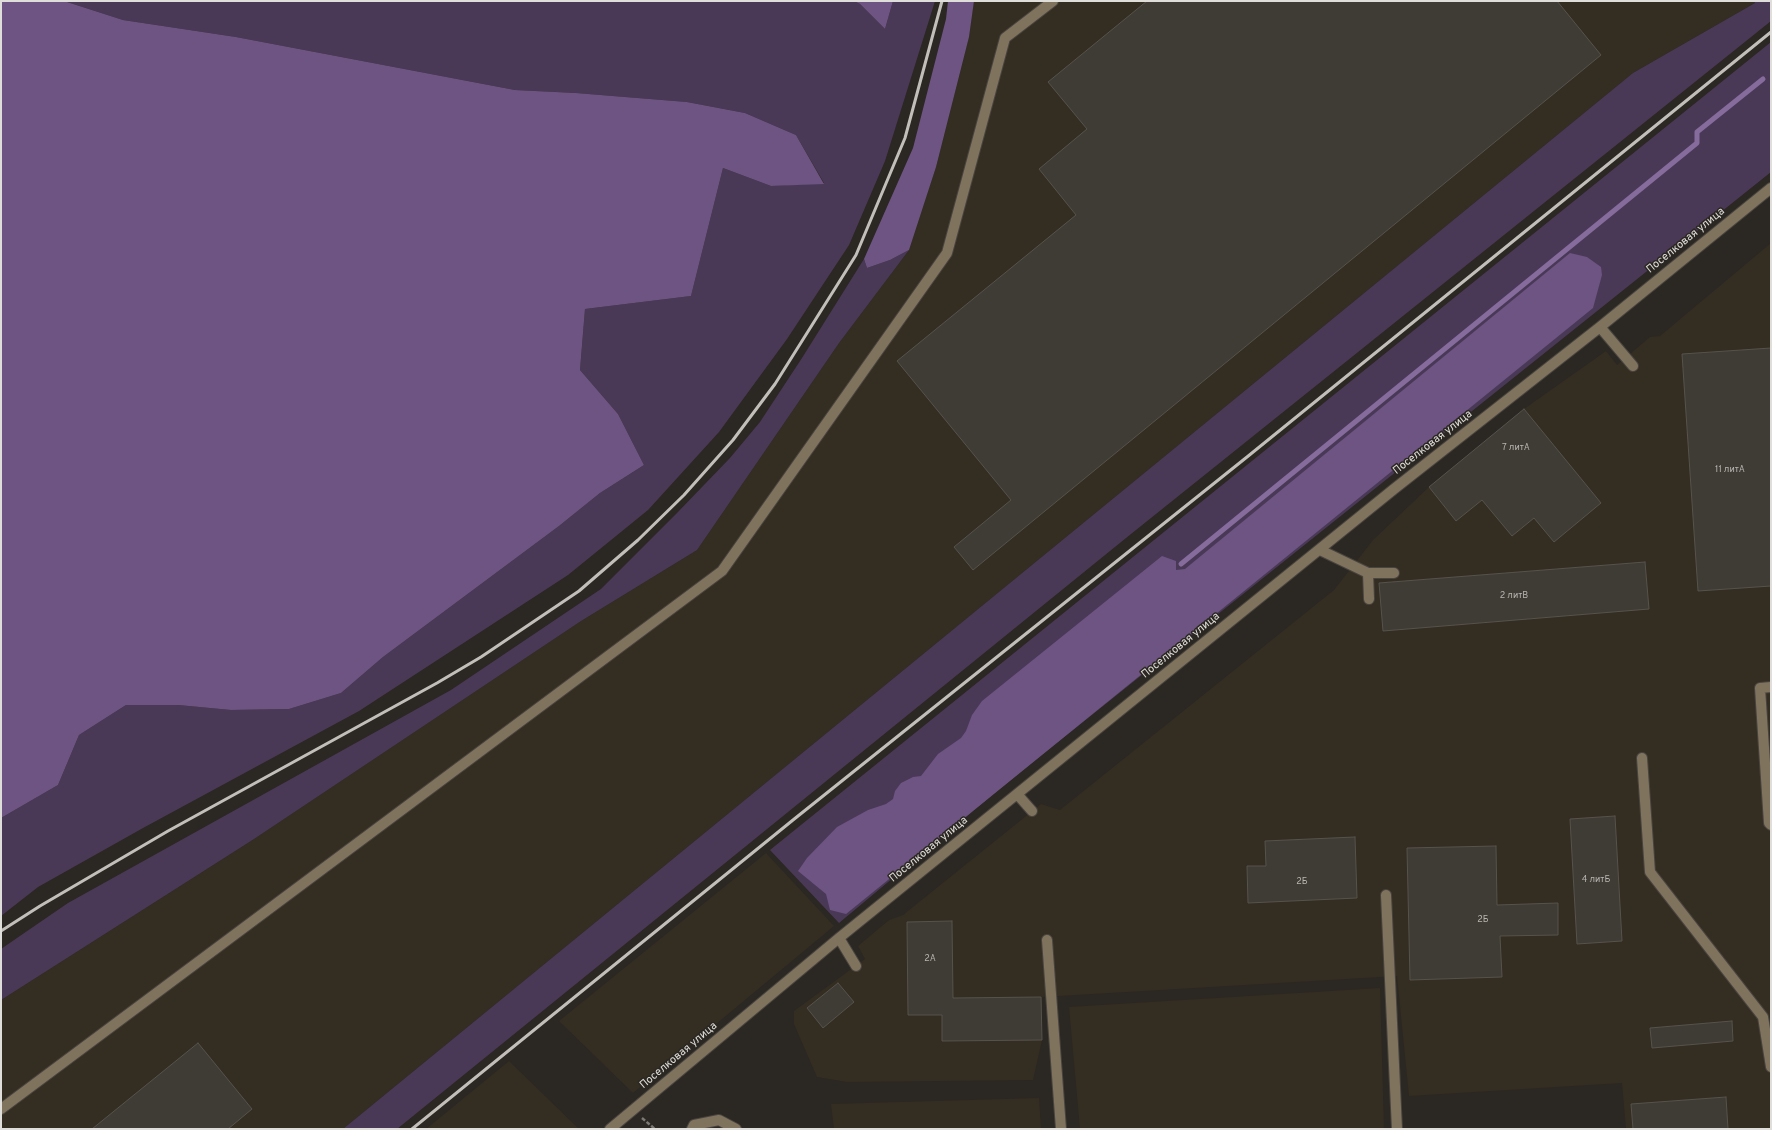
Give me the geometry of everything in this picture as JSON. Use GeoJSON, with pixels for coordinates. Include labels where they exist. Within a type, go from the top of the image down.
{"type":"FeatureCollection","features":[{"type":"Feature","properties":{"kind":"street"},"geometry":{"type":"LineString","coordinates":[[1,1109],[722,571],[947,253],[1006,38],[1053,1]]}},
{"type":"Feature","properties":{"kind":"street","name":"Поселковая улица"},"geometry":{"type":"LineString","coordinates":[[610,1129],[839,938],[1771,188]]}},
{"type":"Feature","properties":{"kind":"street"},"geometry":{"type":"LineString","coordinates":[[1600,327],[1633,366]]}},
{"type":"Feature","properties":{"kind":"street"},"geometry":{"type":"LineString","coordinates":[[1320,550],[1368,573],[1394,573]]}},
{"type":"Feature","properties":{"kind":"street"},"geometry":{"type":"LineString","coordinates":[[1368,573],[1368,599]]}},
{"type":"Feature","properties":{"kind":"street"},"geometry":{"type":"LineString","coordinates":[[1771,687],[1760,688],[1769,823],[1771,825]]}},
{"type":"Feature","properties":{"kind":"street"},"geometry":{"type":"LineString","coordinates":[[1642,758],[1650,872],[1764,1017],[1771,1067]]}},
{"type":"Feature","properties":{"kind":"street"},"geometry":{"type":"LineString","coordinates":[[1017,794],[1032,811]]}},
{"type":"Feature","properties":{"kind":"street"},"geometry":{"type":"LineString","coordinates":[[1386,895],[1397,1129]]}},
{"type":"Feature","properties":{"kind":"street"},"geometry":{"type":"LineString","coordinates":[[839,938],[856,966]]}},
{"type":"Feature","properties":{"kind":"street"},"geometry":{"type":"LineString","coordinates":[[1047,940],[1061,1129]]}},
{"type":"Feature","properties":{"kind":"street"},"geometry":{"type":"LineString","coordinates":[[692,1129],[694,1125],[719,1120],[736,1129]]}},
{"type":"Feature","properties":{"kind":"shaded area"},"geometry":{"type":"Polygon","coordinates":[[[1,1],[64,1],[123,20],[236,37],[515,90],[576,93],[687,102],[745,113],[796,135],[824,184],[771,186],[723,168],[691,296],[585,309],[580,370],[618,414],[644,465],[600,493],[559,526],[383,657],[341,693],[289,709],[231,710],[178,705],[126,705],[79,735],[58,785],[1,818],[1,1]]]}},
{"type":"Feature","properties":{"kind":"shaded area"},"geometry":{"type":"Polygon","coordinates":[[[64,1],[854,1],[860,4],[885,29],[893,1],[935,1],[885,161],[849,245],[787,339],[719,432],[648,510],[568,575],[359,711],[143,828],[38,887],[1,916],[1,818],[58,785],[79,735],[126,705],[178,705],[231,710],[289,709],[341,693],[383,657],[559,526],[600,493],[644,465],[618,414],[580,370],[585,309],[691,296],[723,168],[771,186],[824,183],[796,135],[745,113],[687,102],[576,93],[515,90],[236,37],[123,20],[64,1]]]}},
{"type":"Feature","properties":{"kind":"shaded area"},"geometry":{"type":"Polygon","coordinates":[[[854,1],[893,1],[885,29],[860,4],[854,1]]]}},
{"type":"Feature","properties":{"kind":"shaded area"},"geometry":{"type":"Polygon","coordinates":[[[948,1],[974,1],[969,37],[936,167],[909,250],[890,260],[867,268],[864,259],[913,148],[946,19],[948,1]]]}},
{"type":"Feature","properties":{"kind":"shaded area"},"geometry":{"type":"Polygon","coordinates":[[[974,1],[1754,1],[1755,3],[1633,73],[343,1129],[1,1129],[1,1000],[254,839],[581,621],[697,550],[839,343],[909,250],[936,167],[969,37],[974,1]]]}},
{"type":"Feature","properties":{"kind":"shaded area"},"geometry":{"type":"Polygon","coordinates":[[[1754,1],[1771,1],[1771,21],[1126,538],[397,1129],[343,1129],[1633,73],[1755,3],[1754,1]]]}},
{"type":"Feature","properties":{"kind":"shaded area"},"geometry":{"type":"Polygon","coordinates":[[[1771,42],[1771,172],[1003,786],[839,923],[770,850],[1771,42]]]}},
{"type":"Feature","properties":{"kind":"shaded area"},"geometry":{"type":"Polygon","coordinates":[[[1771,243],[1771,1129],[1626,1129],[1622,1083],[1409,1096],[1397,976],[1042,997],[1042,1040],[1033,1080],[847,1082],[817,1077],[794,1024],[794,1011],[865,959],[858,946],[889,920],[903,915],[1041,804],[1060,810],[1334,590],[1373,540],[1429,487],[1524,409],[1606,351],[1617,365],[1650,337],[1660,336],[1771,243]]]}},
{"type":"Feature","properties":{"kind":"shaded area"},"geometry":{"type":"Polygon","coordinates":[[[909,250],[839,343],[697,550],[581,621],[254,839],[1,1000],[1,949],[68,903],[451,690],[601,589],[730,458],[760,422],[864,259],[867,268],[890,260],[909,250]]]}},
{"type":"Feature","properties":{"kind":"shaded area"},"geometry":{"type":"Polygon","coordinates":[[[1570,253],[1587,257],[1601,267],[1602,275],[1593,308],[846,914],[830,910],[826,894],[798,871],[807,858],[837,827],[868,810],[886,804],[893,799],[895,791],[901,783],[913,777],[921,776],[938,754],[961,738],[966,731],[972,715],[982,701],[1162,556],[1176,561],[1176,570],[1185,569],[1570,253]]]}},
{"type":"Feature","properties":{"kind":"shaded area"},"geometry":{"type":"Polygon","coordinates":[[[766,853],[834,926],[633,1093],[559,1021],[766,853]]]}},
{"type":"Feature","properties":{"kind":"shaded area"},"geometry":{"type":"Polygon","coordinates":[[[1380,988],[1384,1129],[1080,1129],[1069,1007],[1380,988]]]}},
{"type":"Feature","properties":{"kind":"shaded area"},"geometry":{"type":"Polygon","coordinates":[[[509,1061],[579,1129],[426,1129],[509,1061]]]}},
{"type":"Feature","properties":{"kind":"shaded area"},"geometry":{"type":"Polygon","coordinates":[[[1039,1098],[1041,1129],[834,1129],[831,1104],[1039,1098]]]}},
{"type":"Feature","properties":{"kind":"building"},"geometry":{"type":"Polygon","coordinates":[[[1147,1],[1557,1],[1601,55],[973,570],[954,547],[1011,500],[897,361],[1076,215],[1039,169],[1087,129],[1048,82],[1147,1]]]}},
{"type":"Feature","properties":{"kind":"building"},"geometry":{"type":"Polygon","coordinates":[[[1771,348],[1771,586],[1698,591],[1682,354],[1771,348]]]}},
{"type":"Feature","properties":{"kind":"building"},"geometry":{"type":"Polygon","coordinates":[[[1524,409],[1601,503],[1554,542],[1534,518],[1512,536],[1482,500],[1456,521],[1429,487],[1524,409]]]}},
{"type":"Feature","properties":{"kind":"building"},"geometry":{"type":"Polygon","coordinates":[[[1645,562],[1649,609],[1383,631],[1379,583],[1645,562]]]}},
{"type":"Feature","properties":{"kind":"building"},"geometry":{"type":"Polygon","coordinates":[[[1615,816],[1622,941],[1577,944],[1570,819],[1615,816]]]}},
{"type":"Feature","properties":{"kind":"building"},"geometry":{"type":"Polygon","coordinates":[[[1355,837],[1357,898],[1248,903],[1247,866],[1266,866],[1265,841],[1355,837]]]}},
{"type":"Feature","properties":{"kind":"building"},"geometry":{"type":"Polygon","coordinates":[[[1496,846],[1497,905],[1558,903],[1558,935],[1500,936],[1502,977],[1410,980],[1407,848],[1496,846]]]}},
{"type":"Feature","properties":{"kind":"building"},"geometry":{"type":"Polygon","coordinates":[[[952,921],[953,998],[1041,997],[1042,1040],[942,1041],[942,1015],[908,1015],[907,922],[952,921]]]}},
{"type":"Feature","properties":{"kind":"building"},"geometry":{"type":"Polygon","coordinates":[[[838,983],[854,1002],[823,1028],[807,1008],[838,983]]]}},
{"type":"Feature","properties":{"kind":"building"},"geometry":{"type":"Polygon","coordinates":[[[1732,1021],[1733,1041],[1652,1048],[1650,1028],[1732,1021]]]}},
{"type":"Feature","properties":{"kind":"building"},"geometry":{"type":"Polygon","coordinates":[[[198,1043],[252,1109],[228,1129],[92,1129],[198,1043]]]}},
{"type":"Feature","properties":{"kind":"building"},"geometry":{"type":"Polygon","coordinates":[[[1726,1097],[1728,1129],[1633,1129],[1631,1104],[1726,1097]]]}},
{"type":"Feature","properties":{"kind":"waterway"},"geometry":{"type":"LineString","coordinates":[[1181,564],[1697,143],[1697,132],[1763,79]]}},
{"type":"Feature","properties":{"kind":"railway"},"geometry":{"type":"LineString","coordinates":[[1,931],[40,906],[168,831],[437,683],[481,657],[579,591],[638,540],[684,495],[733,440],[775,384],[856,255],[905,138],[942,1]]}},
{"type":"Feature","properties":{"kind":"railway"},"geometry":{"type":"LineString","coordinates":[[412,1129],[793,820],[1247,457],[1771,32]]}}]}
